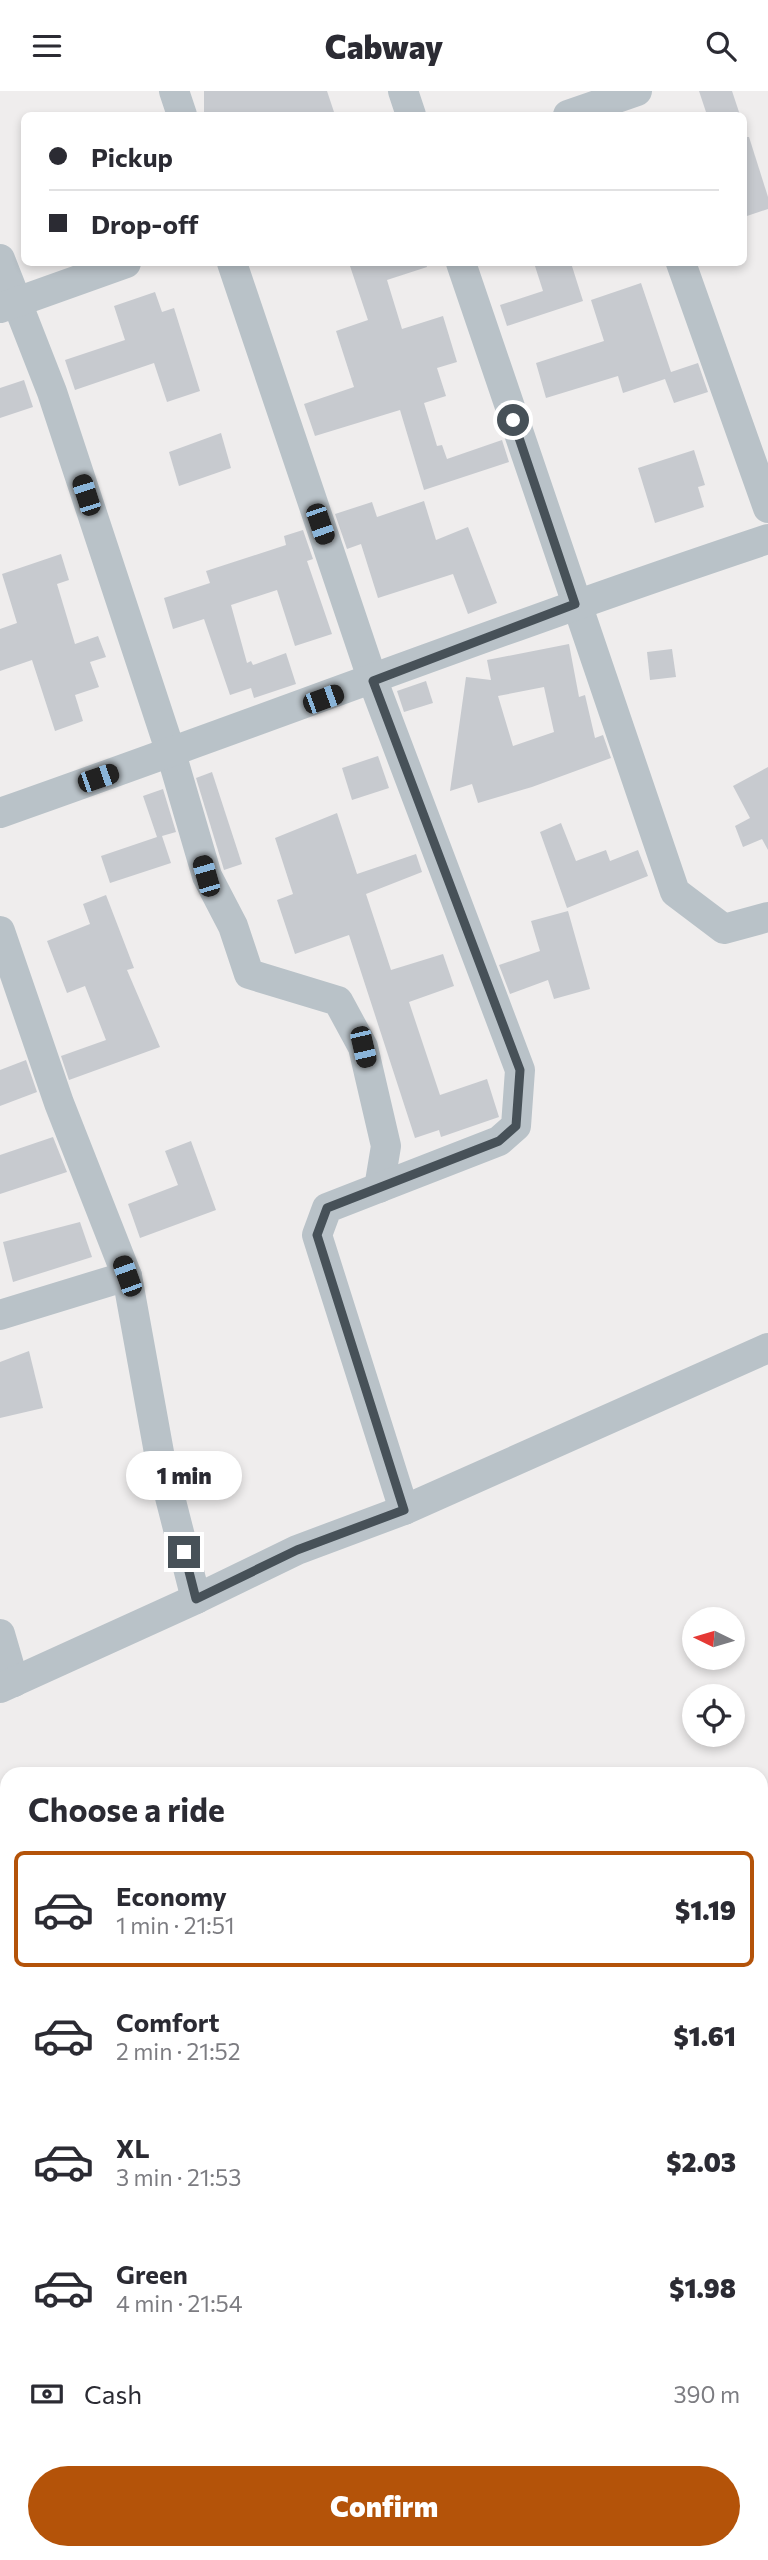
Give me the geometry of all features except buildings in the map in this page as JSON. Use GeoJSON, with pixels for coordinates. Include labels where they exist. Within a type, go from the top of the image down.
{"type":"FeatureCollection","features":[{"type":"Feature","properties":{"kind":"street"},"geometry":{"type":"LineString","coordinates":[[174,91],[181,112]]}},
{"type":"Feature","properties":{"kind":"street"},"geometry":{"type":"LineString","coordinates":[[403,91],[410,112]]}},
{"type":"Feature","properties":{"kind":"street"},"geometry":{"type":"LineString","coordinates":[[578,112],[627,98]]}},
{"type":"Feature","properties":{"kind":"street"},"geometry":{"type":"LineString","coordinates":[[0,259],[8,304],[51,392],[171,753],[206,876],[233,926],[249,974],[338,1001],[363,1047],[386,1146],[379,1188]]}},
{"type":"Feature","properties":{"kind":"street"},"geometry":{"type":"LineString","coordinates":[[8,304],[117,266]]}},
{"type":"Feature","properties":{"kind":"street"},"geometry":{"type":"LineString","coordinates":[[233,266],[373,681],[520,1070],[516,1126],[499,1141],[327,1208],[317,1235],[404,1510]]}},
{"type":"Feature","properties":{"kind":"street"},"geometry":{"type":"LineString","coordinates":[[462,266],[675,892],[724,929],[768,917]]}},
{"type":"Feature","properties":{"kind":"street"},"geometry":{"type":"LineString","coordinates":[[682,266],[768,508]]}},
{"type":"Feature","properties":{"kind":"street"},"geometry":{"type":"LineString","coordinates":[[0,813],[373,681],[575,604],[768,539]]}},
{"type":"Feature","properties":{"kind":"street"},"geometry":{"type":"LineString","coordinates":[[0,931],[59,1103],[127,1276],[160,1458],[196,1599]]}},
{"type":"Feature","properties":{"kind":"street"},"geometry":{"type":"LineString","coordinates":[[0,1315],[127,1276]]}},
{"type":"Feature","properties":{"kind":"street"},"geometry":{"type":"LineString","coordinates":[[0,1634],[7,1685],[297,1550],[404,1510],[768,1348]]}},
{"type":"Feature","properties":{"kind":"route"},"geometry":{"type":"LineString","coordinates":[[184,1552],[196,1599],[297,1550],[404,1510],[317,1235],[327,1208],[499,1141],[516,1126],[520,1070],[373,681],[575,604],[513,420]]}}]}
